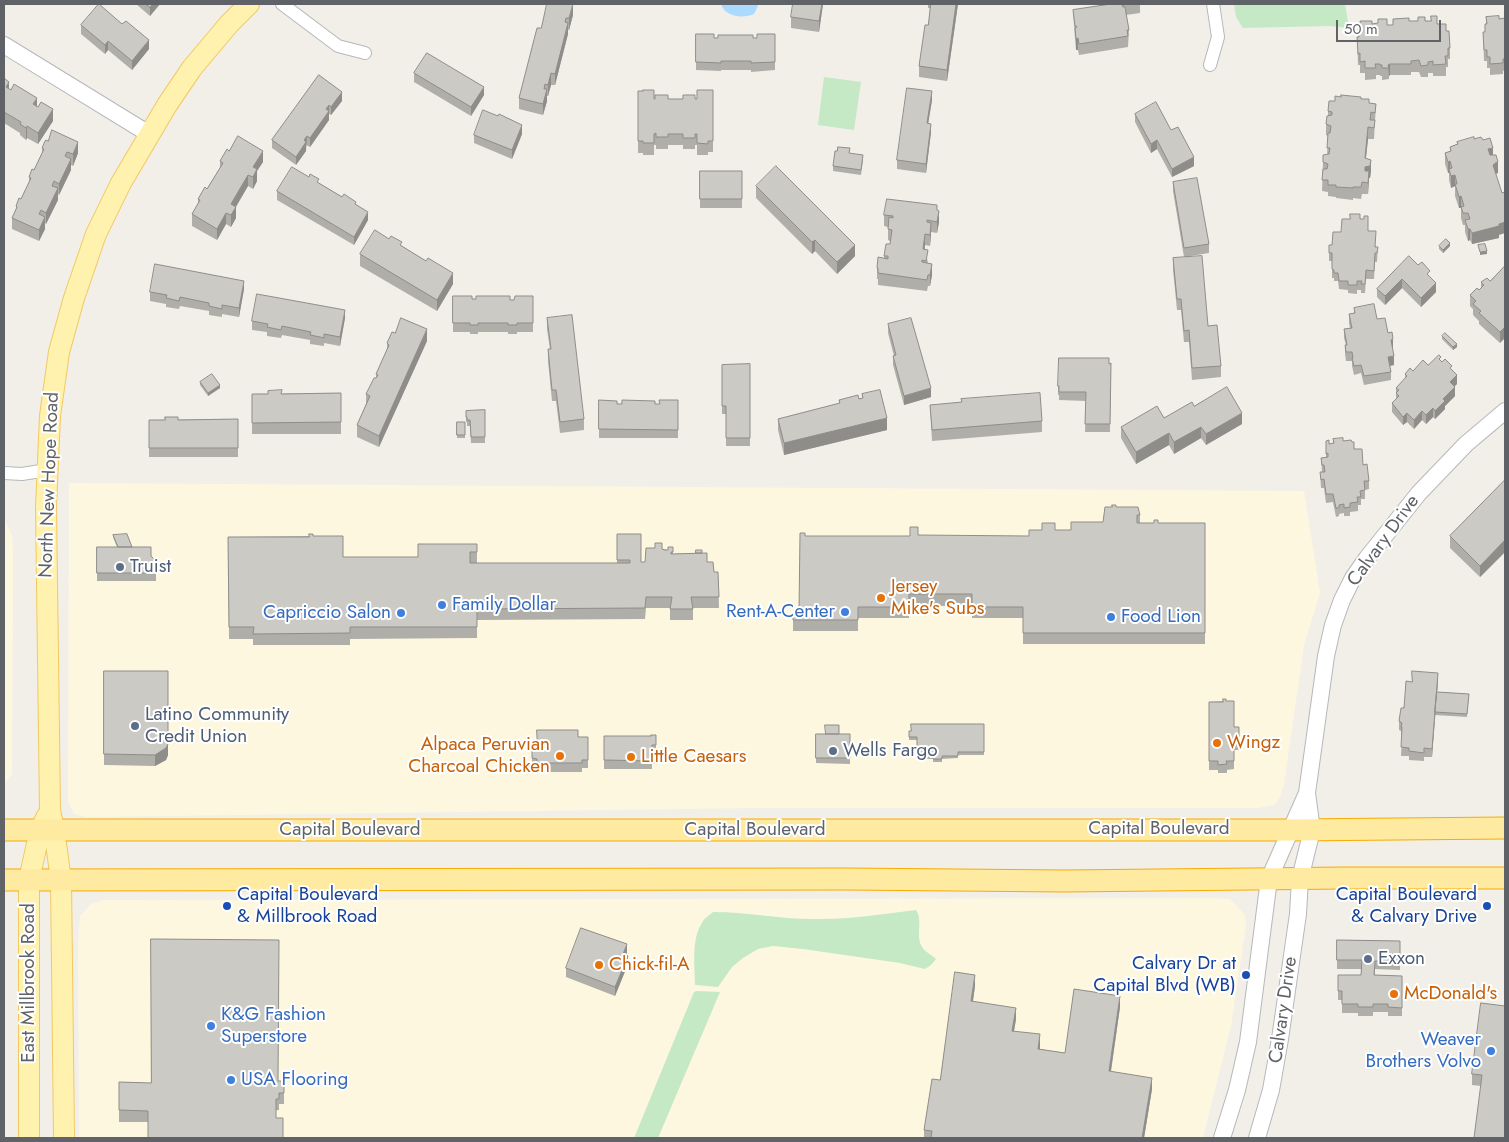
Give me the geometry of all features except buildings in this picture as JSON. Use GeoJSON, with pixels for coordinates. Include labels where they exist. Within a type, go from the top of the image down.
{"type":"FeatureCollection","features":[{"type":"Feature","properties":{"kind":"highway","name":"Capital Boulevard"},"geometry":{"type":"LineString","coordinates":[[4,830],[48,823],[1291,830],[1505,828]]}},
{"type":"Feature","properties":{"kind":"highway"},"geometry":{"type":"LineString","coordinates":[[4,880],[846,879],[1065,881],[1505,878]]}},
{"type":"Feature","properties":{"kind":"main road","name":"North New Hope Road"},"geometry":{"type":"LineString","coordinates":[[61,880],[48,823],[45,545],[46,470],[50,416],[59,352],[74,298],[96,234],[110,205],[167,104],[192,68],[229,24],[250,4]]}},
{"type":"Feature","properties":{"kind":"main road","name":"East Millbrook Road"},"geometry":{"type":"LineString","coordinates":[[29,1138],[29,880],[48,823]]}},
{"type":"Feature","properties":{"kind":"main road","name":"East Millbrook Road"},"geometry":{"type":"LineString","coordinates":[[61,880],[64,1138]]}},
{"type":"Feature","properties":{"kind":"street"},"geometry":{"type":"LineString","coordinates":[[282,4],[338,46],[366,53]]}},
{"type":"Feature","properties":{"kind":"street"},"geometry":{"type":"LineString","coordinates":[[1210,65],[1218,37],[1213,4]]}},
{"type":"Feature","properties":{"kind":"street"},"geometry":{"type":"LineString","coordinates":[[4,45],[150,134]]}},
{"type":"Feature","properties":{"kind":"street","name":"Calvary Drive"},"geometry":{"type":"LineString","coordinates":[[1222,1138],[1237,1090],[1248,1042],[1269,879],[1307,793],[1326,656],[1333,625],[1342,600],[1367,558],[1419,493],[1466,444],[1505,411]]}},
{"type":"Feature","properties":{"kind":"street"},"geometry":{"type":"LineString","coordinates":[[4,473],[22,474],[46,470]]}},
{"type":"Feature","properties":{"kind":"street","name":"Calvary Drive"},"geometry":{"type":"LineString","coordinates":[[1257,1138],[1272,1090],[1298,914],[1300,879],[1312,830],[1307,793]]}},
{"type":"Feature","properties":{"kind":"shaded area"},"geometry":{"type":"Polygon","coordinates":[[[69,483],[1304,491],[1320,593],[1304,645],[1284,784],[1280,797],[1274,805],[1257,808],[761,808],[87,817],[74,814],[68,802],[69,483]]]}},
{"type":"Feature","properties":{"kind":"shaded area"},"geometry":{"type":"Polygon","coordinates":[[[4,518],[12,536],[13,554],[12,774],[4,784],[4,518]]]}},
{"type":"Feature","properties":{"kind":"shaded area"},"geometry":{"type":"Polygon","coordinates":[[[1230,899],[1245,915],[1246,926],[1231,1026],[1203,1138],[79,1138],[78,944],[80,916],[91,904],[104,900],[1230,899]]]}},
{"type":"Feature","properties":{"kind":"green space"},"geometry":{"type":"Polygon","coordinates":[[[1234,4],[1345,4],[1349,28],[1330,26],[1243,28],[1236,17],[1234,4]]]}},
{"type":"Feature","properties":{"kind":"green space"},"geometry":{"type":"Polygon","coordinates":[[[824,77],[861,82],[854,130],[818,125],[824,77]]]}},
{"type":"Feature","properties":{"kind":"green space"},"geometry":{"type":"Polygon","coordinates":[[[916,910],[919,918],[921,945],[936,959],[925,969],[900,963],[773,946],[758,949],[743,958],[732,967],[718,987],[695,985],[694,953],[696,937],[703,921],[713,912],[800,919],[839,919],[916,910]]]}},
{"type":"Feature","properties":{"kind":"green space"},"geometry":{"type":"Polygon","coordinates":[[[694,992],[720,992],[658,1138],[634,1138],[694,992]]]}},
{"type":"Feature","properties":{"kind":"water"},"geometry":{"type":"Polygon","coordinates":[[[721,4],[757,4],[758,6],[754,14],[750,16],[735,16],[726,12],[721,4]]]}},
{"type":"Feature","properties":{"kind":"place","name":"Truist"},"geometry":{"type":"Point","coordinates":[120,567]}},
{"type":"Feature","properties":{"kind":"place","name":"Jersey Mike's Subs"},"geometry":{"type":"Point","coordinates":[881,598]}},
{"type":"Feature","properties":{"kind":"place","name":"Family Dollar"},"geometry":{"type":"Point","coordinates":[442,605]}},
{"type":"Feature","properties":{"kind":"place","name":"Rent-A-Center"},"geometry":{"type":"Point","coordinates":[845,612]}},
{"type":"Feature","properties":{"kind":"place","name":"Capriccio Salon"},"geometry":{"type":"Point","coordinates":[401,613]}},
{"type":"Feature","properties":{"kind":"place","name":"Food Lion"},"geometry":{"type":"Point","coordinates":[1111,617]}},
{"type":"Feature","properties":{"kind":"place","name":"Latino Community Credit Union"},"geometry":{"type":"Point","coordinates":[135,726]}},
{"type":"Feature","properties":{"kind":"place","name":"Wingz"},"geometry":{"type":"Point","coordinates":[1217,743]}},
{"type":"Feature","properties":{"kind":"place","name":"Wells Fargo"},"geometry":{"type":"Point","coordinates":[833,751]}},
{"type":"Feature","properties":{"kind":"place","name":"Alpaca Peruvian Charcoal Chicken"},"geometry":{"type":"Point","coordinates":[560,756]}},
{"type":"Feature","properties":{"kind":"place","name":"Little Caesars"},"geometry":{"type":"Point","coordinates":[631,757]}},
{"type":"Feature","properties":{"kind":"place","name":"Capital Boulevard & Millbrook Road"},"geometry":{"type":"Point","coordinates":[227,906]}},
{"type":"Feature","properties":{"kind":"place","name":"Capital Boulevard & Calvary Drive"},"geometry":{"type":"Point","coordinates":[1487,906]}},
{"type":"Feature","properties":{"kind":"place","name":"Exxon"},"geometry":{"type":"Point","coordinates":[1368,959]}},
{"type":"Feature","properties":{"kind":"place","name":"Chick-fil-A"},"geometry":{"type":"Point","coordinates":[599,965]}},
{"type":"Feature","properties":{"kind":"place","name":"Calvary Dr at Capital Blvd (WB)"},"geometry":{"type":"Point","coordinates":[1246,975]}},
{"type":"Feature","properties":{"kind":"place","name":"McDonald's"},"geometry":{"type":"Point","coordinates":[1394,994]}},
{"type":"Feature","properties":{"kind":"place","name":"K&G Fashion Superstore"},"geometry":{"type":"Point","coordinates":[211,1026]}},
{"type":"Feature","properties":{"kind":"place","name":"Weaver Brothers Volvo"},"geometry":{"type":"Point","coordinates":[1491,1051]}},
{"type":"Feature","properties":{"kind":"place","name":"USA Flooring"},"geometry":{"type":"Point","coordinates":[231,1080]}}]}
